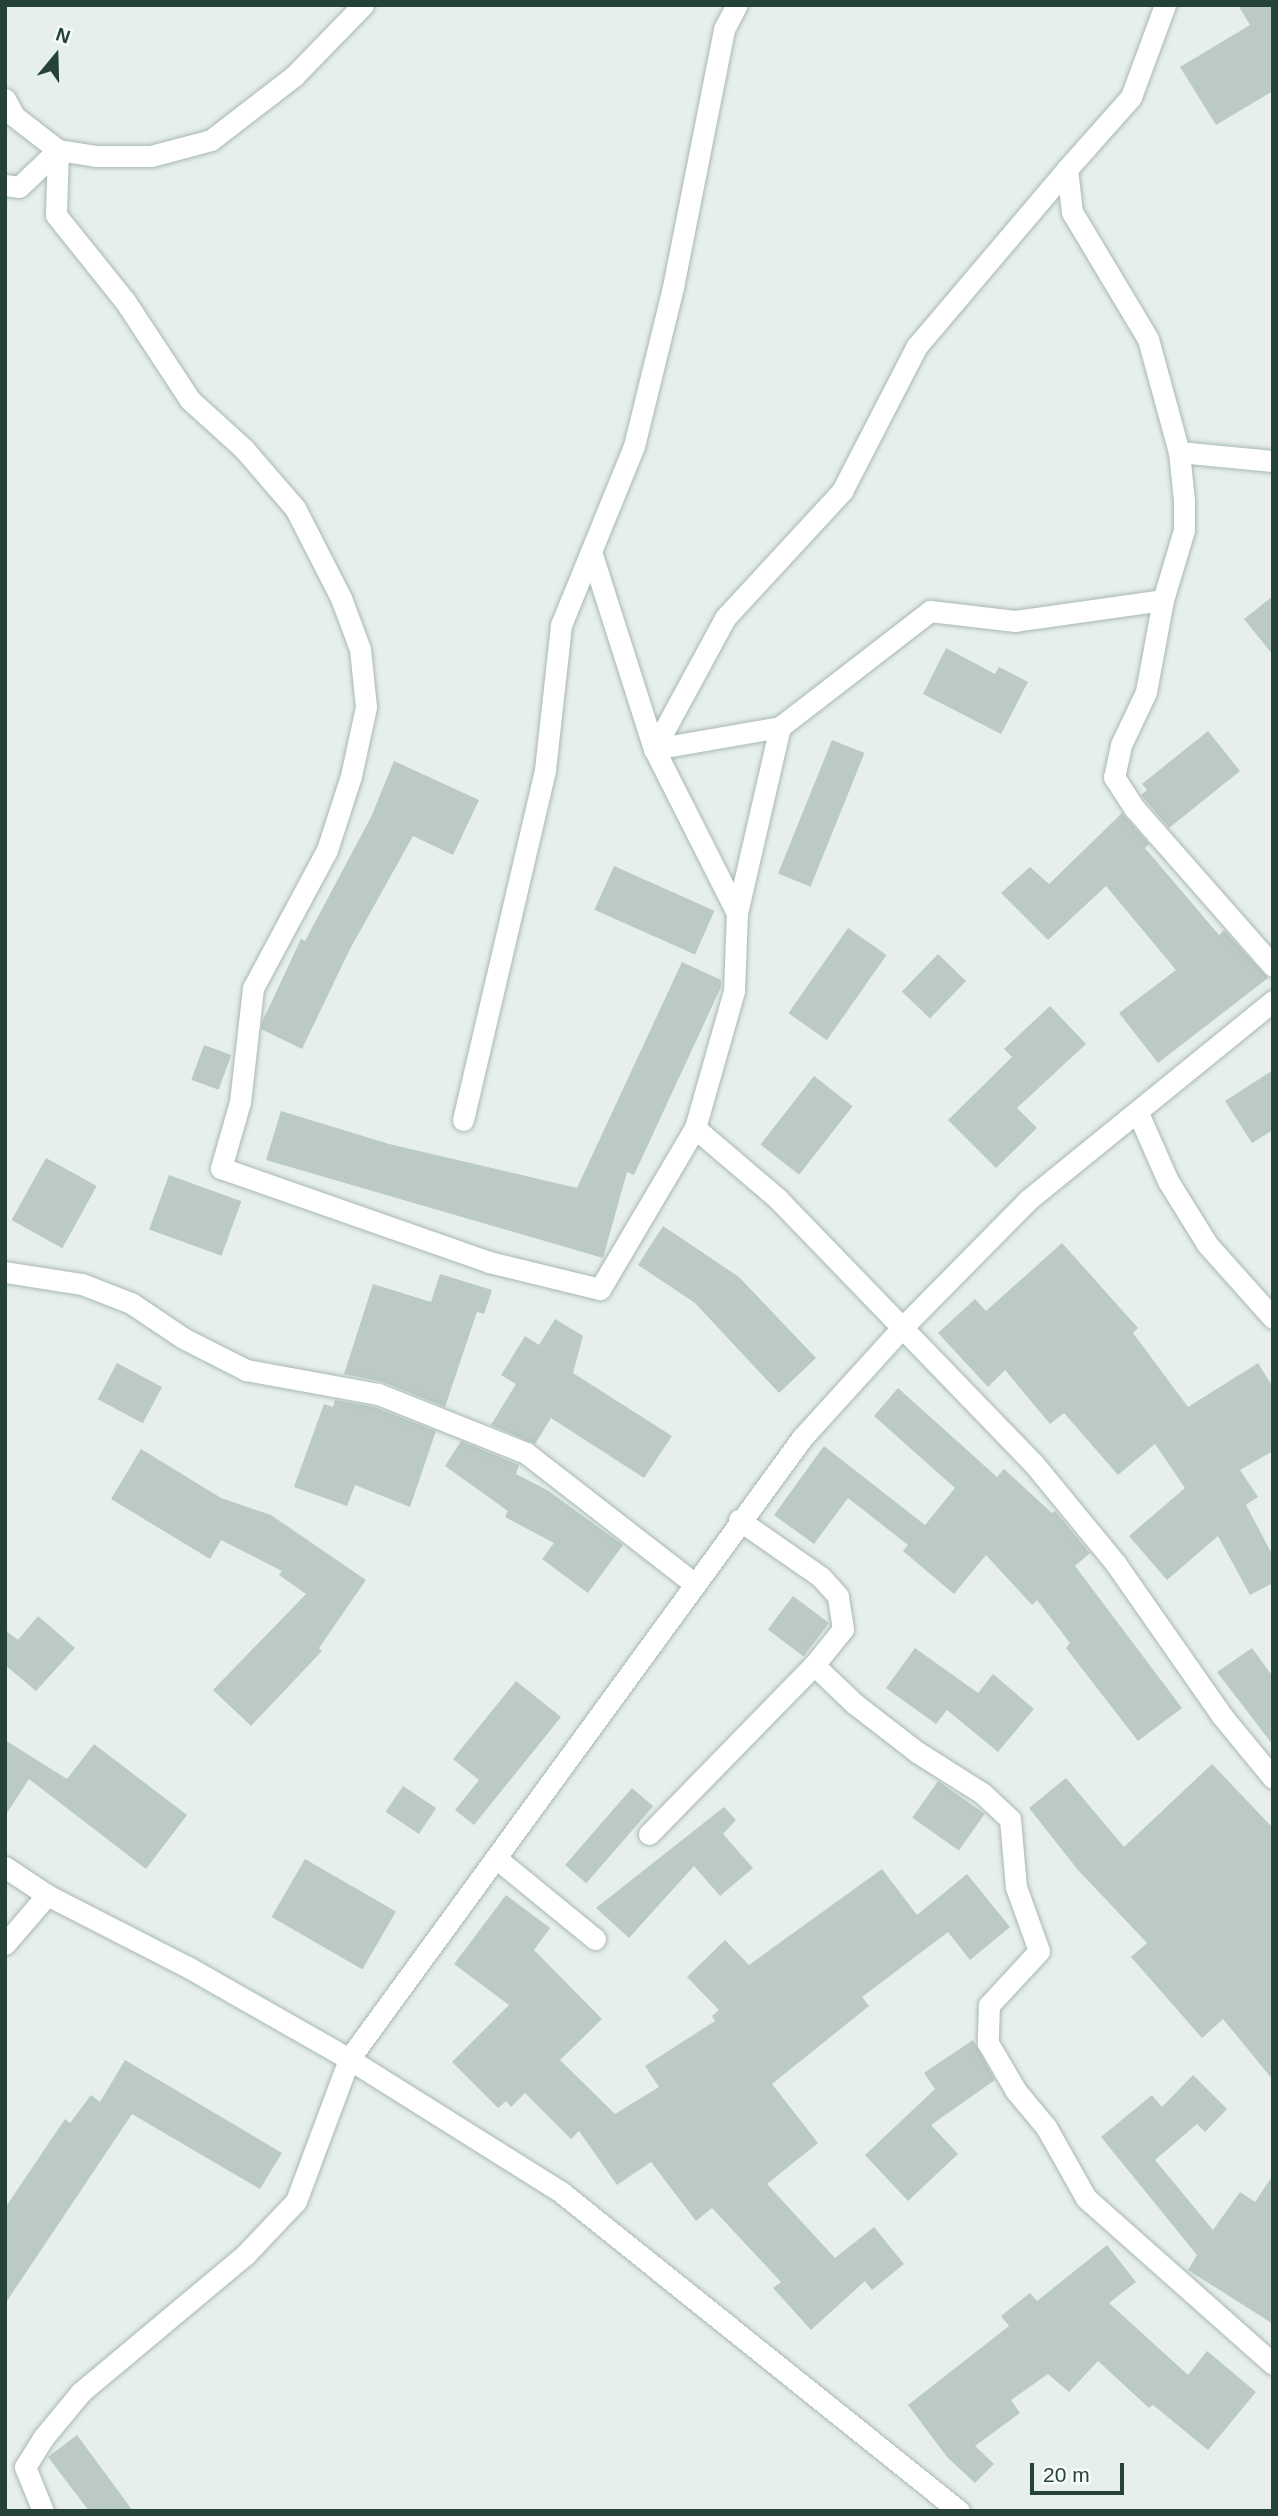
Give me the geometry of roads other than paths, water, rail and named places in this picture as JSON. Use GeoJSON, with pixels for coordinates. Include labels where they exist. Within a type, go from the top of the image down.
{"type":"FeatureCollection","features":[{"type":"Feature","properties":{"kind":"street"},"geometry":{"type":"LineString","coordinates":[[5,99],[14,116],[58,150],[96,156],[151,156],[211,141],[294,76],[363,5]]}},
{"type":"Feature","properties":{"kind":"street"},"geometry":{"type":"LineString","coordinates":[[463,1120],[545,769],[561,625],[634,446],[673,287],[723,29],[737,5]]}},
{"type":"Feature","properties":{"kind":"street"},"geometry":{"type":"LineString","coordinates":[[654,749],[725,618],[842,491],[917,346],[1131,97],[1165,5]]}},
{"type":"Feature","properties":{"kind":"street"},"geometry":{"type":"LineString","coordinates":[[5,185],[19,187],[58,150]]}},
{"type":"Feature","properties":{"kind":"street"},"geometry":{"type":"LineString","coordinates":[[58,150],[56,215],[125,301],[190,400],[243,449],[295,508],[341,598],[360,649],[366,707],[351,776],[327,850],[253,988],[240,1102],[221,1168],[489,1262],[600,1289],[695,1128],[734,991],[737,913],[780,727]]}},
{"type":"Feature","properties":{"kind":"street"},"geometry":{"type":"LineString","coordinates":[[1067,169],[1072,212],[1148,339],[1179,452],[1184,530],[1163,600],[1146,692],[1121,745],[1115,777],[1135,809],[1273,966]]}},
{"type":"Feature","properties":{"kind":"street"},"geometry":{"type":"LineString","coordinates":[[1179,452],[1273,461]]}},
{"type":"Feature","properties":{"kind":"street"},"geometry":{"type":"LineString","coordinates":[[591,552],[654,749],[737,913]]}},
{"type":"Feature","properties":{"kind":"street"},"geometry":{"type":"LineString","coordinates":[[654,749],[780,727],[930,611],[1015,621],[1163,600]]}},
{"type":"Feature","properties":{"kind":"street"},"geometry":{"type":"LineString","coordinates":[[43,2511],[25,2467],[43,2438],[81,2392],[245,2255],[296,2201],[349,2059],[739,1520],[802,1438],[900,1329],[1028,1200],[1138,1114],[1273,1001]]}},
{"type":"Feature","properties":{"kind":"street"},"geometry":{"type":"LineString","coordinates":[[1138,1114],[1168,1181],[1207,1244],[1273,1318]]}},
{"type":"Feature","properties":{"kind":"street"},"geometry":{"type":"LineString","coordinates":[[695,1128],[778,1199],[900,1329],[1034,1464],[1116,1564],[1223,1716],[1273,1778]]}},
{"type":"Feature","properties":{"kind":"street"},"geometry":{"type":"LineString","coordinates":[[5,1272],[82,1284],[131,1303],[183,1338],[246,1370],[378,1394],[526,1453],[695,1584]]}},
{"type":"Feature","properties":{"kind":"street"},"geometry":{"type":"LineString","coordinates":[[649,1834],[814,1665],[843,1629],[838,1596],[821,1577],[739,1520]]}},
{"type":"Feature","properties":{"kind":"street"},"geometry":{"type":"LineString","coordinates":[[814,1665],[855,1704],[917,1752],[982,1793],[1010,1819],[1016,1887],[1040,1951],[989,2005],[988,2043],[1045,2127],[1086,2198],[1273,2364]]}},
{"type":"Feature","properties":{"kind":"street"},"geometry":{"type":"LineString","coordinates":[[496,1858],[595,1939]]}},
{"type":"Feature","properties":{"kind":"street"},"geometry":{"type":"LineString","coordinates":[[5,1867],[47,1895],[188,1967],[349,2059],[561,2192],[959,2511]]}},
{"type":"Feature","properties":{"kind":"street"},"geometry":{"type":"LineString","coordinates":[[5,1944],[47,1895]]}}]}
